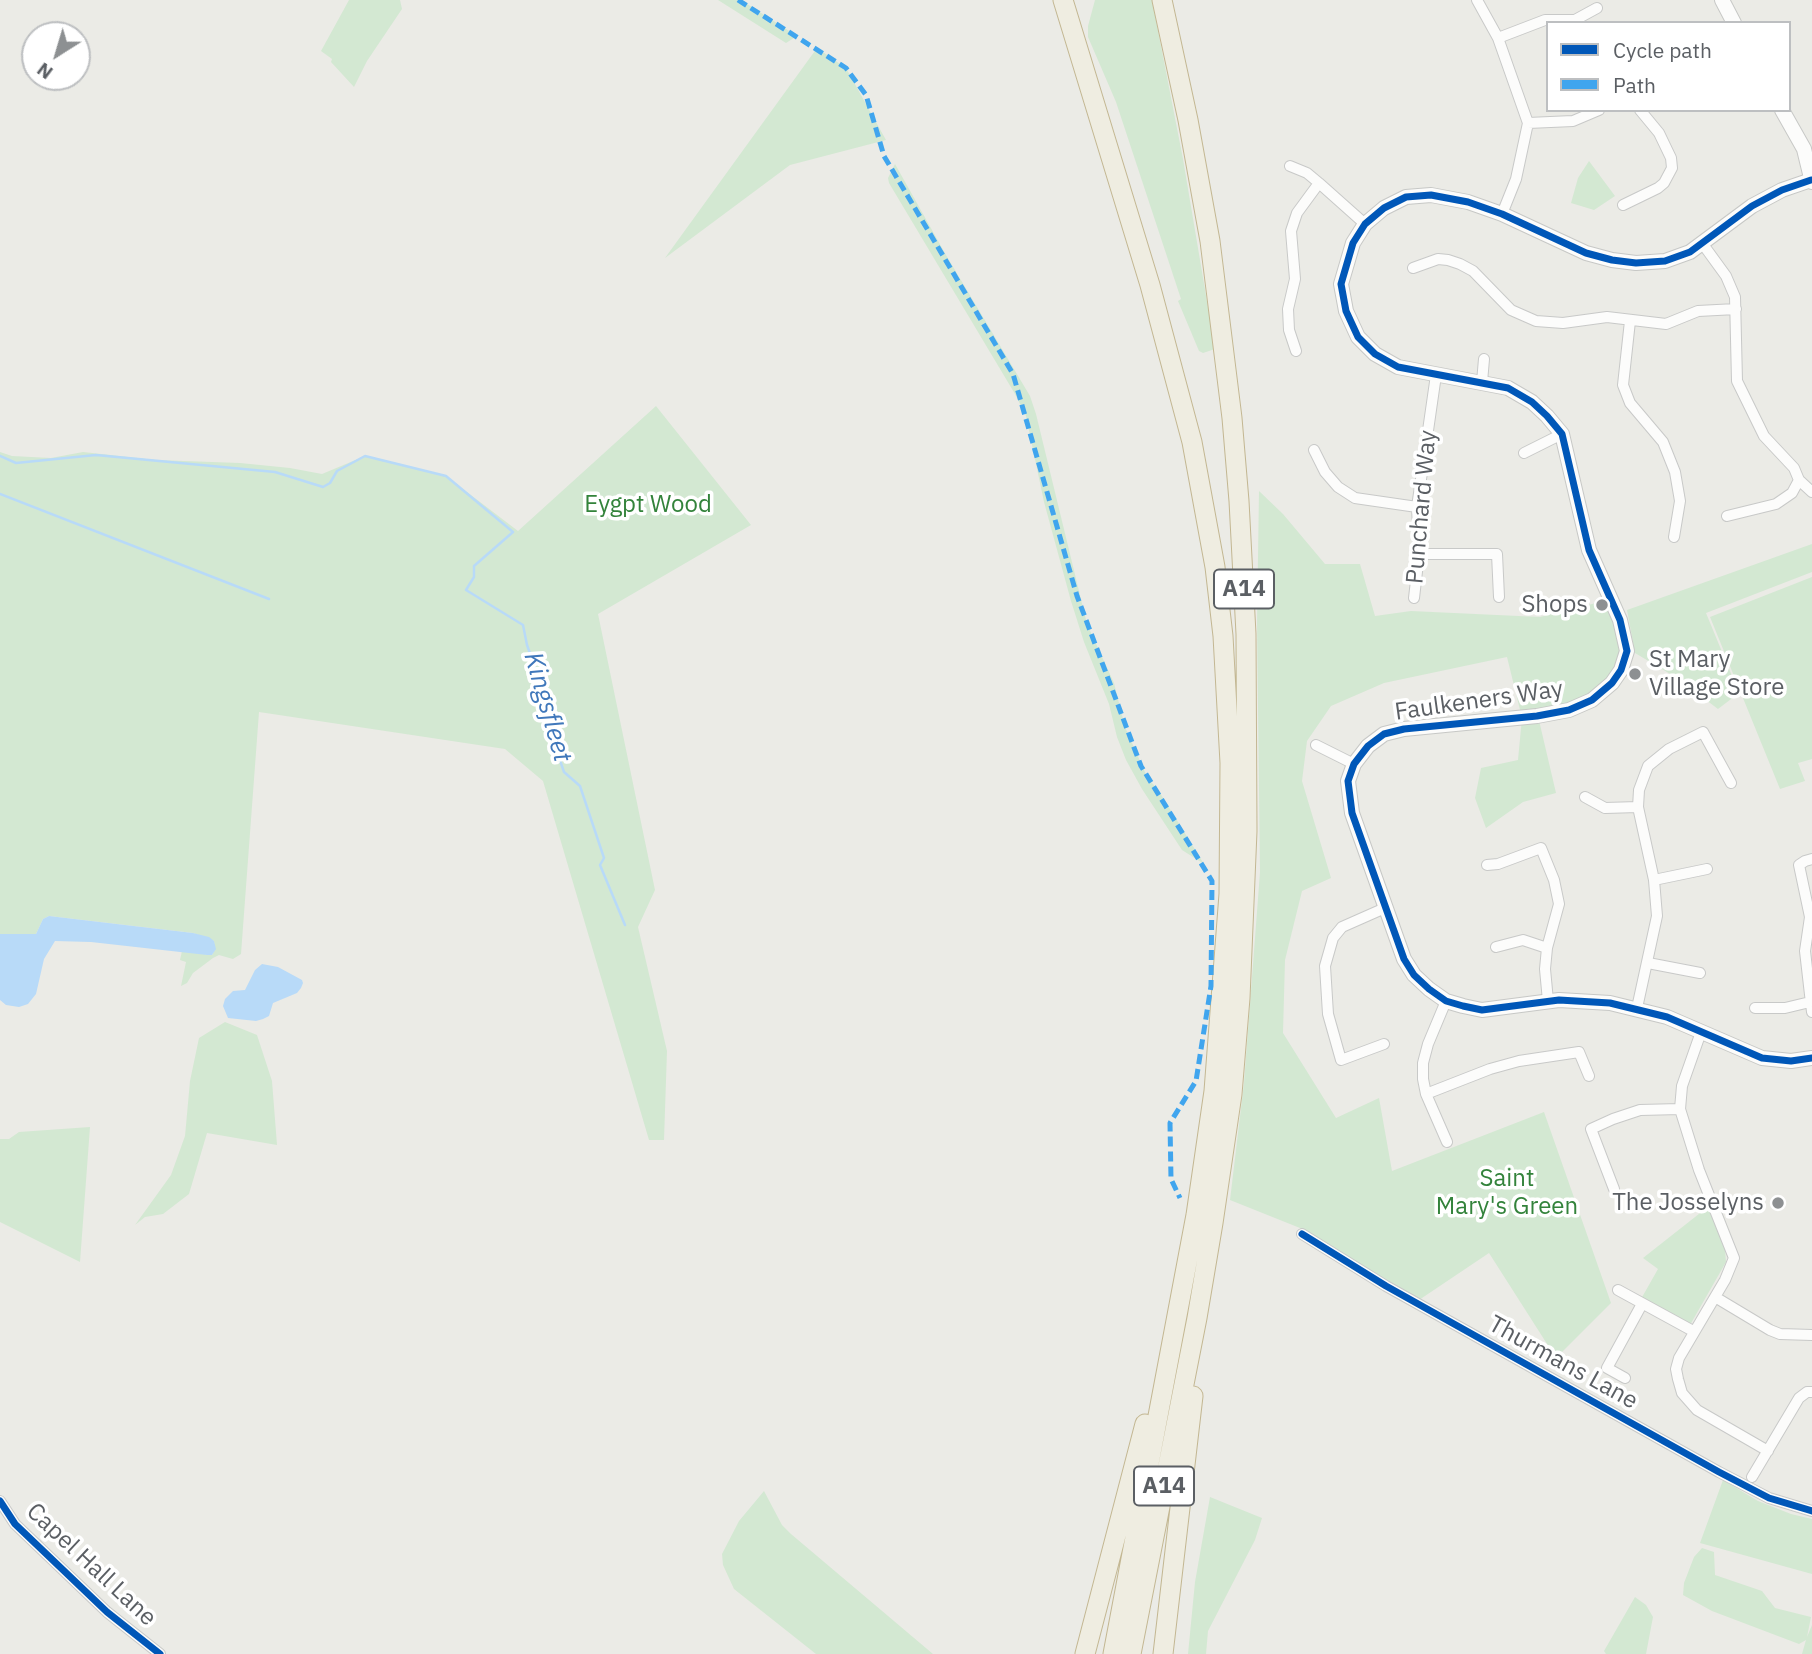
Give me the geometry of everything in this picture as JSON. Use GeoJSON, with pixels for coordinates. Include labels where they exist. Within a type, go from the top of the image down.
{"type":"FeatureCollection","features":[{"type":"Feature","properties":{"kind":"highway","name":"A14"},"geometry":{"type":"LineString","coordinates":[[1063,0],[1150,285],[1183,404],[1205,505],[1219,594],[1228,707],[1229,894],[1210,1181],[1197,1318],[1198,1355],[1163,1654]]}},
{"type":"Feature","properties":{"kind":"highway","name":"A14"},"geometry":{"type":"LineString","coordinates":[[1162,0],[1188,120],[1210,242],[1232,418],[1241,524],[1247,692],[1246,894],[1231,1094],[1210,1181]]}},
{"type":"Feature","properties":{"kind":"highway","name":"A14"},"geometry":{"type":"LineString","coordinates":[[1113,1654],[1167,1364],[1205,1219]]}},
{"type":"Feature","properties":{"kind":"highway","name":"A14"},"geometry":{"type":"LineString","coordinates":[[1131,1654],[1197,1318]]}},
{"type":"Feature","properties":{"kind":"highway","name":"A14"},"geometry":{"type":"LineString","coordinates":[[1085,1654],[1151,1402],[1167,1364]]}},
{"type":"Feature","properties":{"kind":"street"},"geometry":{"type":"LineString","coordinates":[[1478,0],[1499,38],[1528,123],[1516,179],[1502,215]]}},
{"type":"Feature","properties":{"kind":"street"},"geometry":{"type":"LineString","coordinates":[[1722,0],[1733,21]]}},
{"type":"Feature","properties":{"kind":"street"},"geometry":{"type":"LineString","coordinates":[[1499,38],[1545,20],[1574,20],[1597,8]]}},
{"type":"Feature","properties":{"kind":"street"},"geometry":{"type":"LineString","coordinates":[[1528,123],[1573,121],[1595,112]]}},
{"type":"Feature","properties":{"kind":"street"},"geometry":{"type":"LineString","coordinates":[[1623,205],[1658,188],[1672,168],[1671,158],[1659,133],[1642,112]]}},
{"type":"Feature","properties":{"kind":"street"},"geometry":{"type":"LineString","coordinates":[[1783,112],[1804,149],[1811,181]]}},
{"type":"Feature","properties":{"kind":"street"},"geometry":{"type":"LineString","coordinates":[[1290,166],[1307,173],[1365,224]]}},
{"type":"Feature","properties":{"kind":"street","name":"Faulkeners Way"},"geometry":{"type":"LineString","coordinates":[[1354,764],[1368,746],[1384,734],[1404,729],[1538,716],[1569,710],[1603,692],[1621,670],[1627,652],[1626,639],[1615,608],[1589,550],[1562,435],[1547,415],[1532,402],[1508,388],[1398,367],[1375,354],[1358,337],[1346,311],[1341,284],[1353,243],[1365,224],[1384,208],[1406,197],[1431,195],[1468,202],[1586,253],[1636,263],[1665,261],[1679,257],[1702,243],[1752,206],[1782,190],[1811,181]]}},
{"type":"Feature","properties":{"kind":"street"},"geometry":{"type":"LineString","coordinates":[[1296,351],[1289,330],[1288,309],[1295,279],[1291,231],[1297,213],[1319,183]]}},
{"type":"Feature","properties":{"kind":"street"},"geometry":{"type":"LineString","coordinates":[[1702,243],[1732,287],[1736,309],[1737,381],[1764,436],[1812,492]]}},
{"type":"Feature","properties":{"kind":"street"},"geometry":{"type":"LineString","coordinates":[[1413,268],[1438,259],[1460,264],[1473,271],[1511,310],[1536,321],[1563,323],[1607,317],[1666,324],[1698,311],[1736,309]]}},
{"type":"Feature","properties":{"kind":"street"},"geometry":{"type":"LineString","coordinates":[[1630,321],[1623,385],[1630,403],[1663,442],[1675,472],[1680,501],[1674,537]]}},
{"type":"Feature","properties":{"kind":"street"},"geometry":{"type":"LineString","coordinates":[[1482,382],[1484,359]]}},
{"type":"Feature","properties":{"kind":"street","name":"Punchard Way"},"geometry":{"type":"LineString","coordinates":[[1414,598],[1419,554],[1417,506],[1436,375]]}},
{"type":"Feature","properties":{"kind":"street"},"geometry":{"type":"LineString","coordinates":[[1524,453],[1562,435]]}},
{"type":"Feature","properties":{"kind":"street"},"geometry":{"type":"LineString","coordinates":[[1314,450],[1325,472],[1338,487],[1355,498],[1417,506]]}},
{"type":"Feature","properties":{"kind":"street"},"geometry":{"type":"LineString","coordinates":[[1727,516],[1776,504],[1793,493],[1799,480]]}},
{"type":"Feature","properties":{"kind":"street"},"geometry":{"type":"LineString","coordinates":[[1419,554],[1497,554],[1499,597]]}},
{"type":"Feature","properties":{"kind":"street"},"geometry":{"type":"LineString","coordinates":[[1637,1008],[1657,916],[1654,880],[1638,807],[1639,790],[1648,766],[1669,749],[1703,732],[1731,783]]}},
{"type":"Feature","properties":{"kind":"street"},"geometry":{"type":"LineString","coordinates":[[1316,745],[1354,764],[1348,781],[1352,813],[1404,959],[1415,975],[1446,1001],[1482,1010],[1548,1001],[1586,1000],[1637,1008],[1668,1017],[1762,1058],[1791,1061],[1812,1058]]}},
{"type":"Feature","properties":{"kind":"street"},"geometry":{"type":"LineString","coordinates":[[1585,797],[1605,808],[1638,807]]}},
{"type":"Feature","properties":{"kind":"street"},"geometry":{"type":"LineString","coordinates":[[1487,866],[1541,848],[1554,880],[1559,904],[1547,948],[1545,969],[1548,1001]]}},
{"type":"Feature","properties":{"kind":"street"},"geometry":{"type":"LineString","coordinates":[[1755,1008],[1811,1007],[1805,951],[1810,917],[1799,865],[1812,859]]}},
{"type":"Feature","properties":{"kind":"street"},"geometry":{"type":"LineString","coordinates":[[1654,880],[1707,869]]}},
{"type":"Feature","properties":{"kind":"street"},"geometry":{"type":"LineString","coordinates":[[1384,1044],[1341,1060],[1328,1014],[1325,966],[1333,938],[1342,927],[1385,908]]}},
{"type":"Feature","properties":{"kind":"street"},"geometry":{"type":"LineString","coordinates":[[1496,947],[1522,940],[1547,948]]}},
{"type":"Feature","properties":{"kind":"street"},"geometry":{"type":"LineString","coordinates":[[1648,963],[1700,973]]}},
{"type":"Feature","properties":{"kind":"street"},"geometry":{"type":"LineString","coordinates":[[1446,1001],[1423,1063],[1426,1094],[1447,1142]]}},
{"type":"Feature","properties":{"kind":"street"},"geometry":{"type":"LineString","coordinates":[[1701,1032],[1682,1086],[1680,1110],[1695,1160],[1734,1258],[1733,1265],[1693,1331],[1676,1368],[1682,1393],[1697,1410],[1768,1451]]}},
{"type":"Feature","properties":{"kind":"street"},"geometry":{"type":"LineString","coordinates":[[1426,1094],[1519,1060],[1579,1052],[1590,1076]]}},
{"type":"Feature","properties":{"kind":"street"},"geometry":{"type":"LineString","coordinates":[[1614,1189],[1598,1141],[1591,1129],[1640,1110],[1680,1110]]}},
{"type":"Feature","properties":{"kind":"street","name":"Thurmans Lane"},"geometry":{"type":"LineString","coordinates":[[1302,1234],[1389,1288],[1718,1472],[1769,1498],[1812,1511]]}},
{"type":"Feature","properties":{"kind":"street"},"geometry":{"type":"LineString","coordinates":[[1618,1290],[1693,1331]]}},
{"type":"Feature","properties":{"kind":"street"},"geometry":{"type":"LineString","coordinates":[[1715,1297],[1780,1334],[1812,1335]]}},
{"type":"Feature","properties":{"kind":"street"},"geometry":{"type":"LineString","coordinates":[[1625,1378],[1607,1368],[1642,1304]]}},
{"type":"Feature","properties":{"kind":"street"},"geometry":{"type":"LineString","coordinates":[[1752,1477],[1799,1398],[1812,1392]]}},
{"type":"Feature","properties":{"kind":"street","name":"Capel Hall Lane"},"geometry":{"type":"LineString","coordinates":[[0,1501],[15,1524],[89,1595],[160,1654]]}},
{"type":"Feature","properties":{"kind":"green space"},"geometry":{"type":"Polygon","coordinates":[[[349,0],[400,0],[402,9],[367,61],[354,87],[331,62],[332,59],[321,51],[349,0]]]}},
{"type":"Feature","properties":{"kind":"green space"},"geometry":{"type":"Polygon","coordinates":[[[718,0],[741,0],[797,36],[786,43],[718,0]]]}},
{"type":"Feature","properties":{"kind":"green space"},"geometry":{"type":"Polygon","coordinates":[[[1095,0],[1152,0],[1183,159],[1215,349],[1203,353],[1199,351],[1178,301],[1181,299],[1116,102],[1088,37],[1095,0]]]}},
{"type":"Feature","properties":{"kind":"green space"},"geometry":{"type":"Polygon","coordinates":[[[817,48],[846,68],[886,140],[790,165],[665,258],[817,48]]]}},
{"type":"Feature","properties":{"kind":"green space"},"geometry":{"type":"Polygon","coordinates":[[[1589,161],[1615,196],[1594,210],[1571,203],[1578,178],[1589,161]]]}},
{"type":"Feature","properties":{"kind":"green space"},"geometry":{"type":"Polygon","coordinates":[[[895,164],[1030,396],[1087,624],[1114,683],[1125,727],[1148,779],[1157,788],[1204,864],[1182,850],[1126,760],[1109,704],[1071,601],[1044,502],[1026,416],[889,183],[888,178],[895,164]]]}},
{"type":"Feature","properties":{"kind":"green space","name":"Eygpt Wood"},"geometry":{"type":"Polygon","coordinates":[[[656,406],[751,525],[598,614],[655,890],[638,927],[667,1051],[664,1140],[649,1140],[543,781],[505,749],[259,712],[241,954],[233,959],[219,955],[213,958],[181,986],[186,962],[180,960],[182,951],[212,955],[215,949],[214,941],[193,933],[49,916],[43,919],[36,934],[0,934],[0,452],[12,456],[51,458],[83,452],[156,460],[240,463],[322,474],[365,456],[446,476],[518,531],[656,406]]]}},
{"type":"Feature","properties":{"kind":"green space","name":"Saint Mary's Green"},"geometry":{"type":"Polygon","coordinates":[[[1259,491],[1283,514],[1325,564],[1360,564],[1375,616],[1411,611],[1540,617],[1610,597],[1627,651],[1603,692],[1538,716],[1556,793],[1523,802],[1486,828],[1475,798],[1481,768],[1518,760],[1522,718],[1507,657],[1384,683],[1331,706],[1307,741],[1302,781],[1331,878],[1302,891],[1285,960],[1283,1033],[1336,1118],[1379,1098],[1392,1171],[1544,1112],[1611,1303],[1556,1358],[1489,1253],[1419,1300],[1300,1228],[1230,1200],[1244,1083],[1260,872],[1257,623],[1259,491]]]}},
{"type":"Feature","properties":{"kind":"green space"},"geometry":{"type":"Polygon","coordinates":[[[1812,544],[1812,572],[1706,613],[1739,693],[1718,709],[1677,678],[1635,653],[1627,610],[1812,544]]]}},
{"type":"Feature","properties":{"kind":"green space"},"geometry":{"type":"Polygon","coordinates":[[[1812,577],[1812,759],[1798,763],[1805,781],[1780,789],[1710,617],[1812,577]]]}},
{"type":"Feature","properties":{"kind":"green space"},"geometry":{"type":"Polygon","coordinates":[[[225,1022],[257,1035],[272,1081],[277,1145],[207,1133],[189,1194],[163,1214],[145,1217],[135,1225],[171,1175],[185,1136],[190,1081],[199,1038],[225,1022]]]}},
{"type":"Feature","properties":{"kind":"green space"},"geometry":{"type":"Polygon","coordinates":[[[90,1127],[80,1262],[0,1222],[0,1139],[9,1139],[19,1132],[90,1127]]]}},
{"type":"Feature","properties":{"kind":"green space"},"geometry":{"type":"Polygon","coordinates":[[[1709,1206],[1724,1237],[1726,1262],[1690,1325],[1641,1299],[1658,1269],[1643,1258],[1709,1206]]]}},
{"type":"Feature","properties":{"kind":"green space"},"geometry":{"type":"Polygon","coordinates":[[[1723,1480],[1758,1501],[1812,1519],[1812,1574],[1700,1543],[1723,1480]]]}},
{"type":"Feature","properties":{"kind":"green space"},"geometry":{"type":"Polygon","coordinates":[[[764,1491],[782,1525],[791,1534],[933,1654],[816,1654],[734,1589],[723,1565],[722,1554],[739,1521],[764,1491]]]}},
{"type":"Feature","properties":{"kind":"green space"},"geometry":{"type":"Polygon","coordinates":[[[1210,1497],[1262,1518],[1255,1540],[1208,1631],[1206,1654],[1188,1654],[1195,1582],[1210,1497]]]}},
{"type":"Feature","properties":{"kind":"green space"},"geometry":{"type":"Polygon","coordinates":[[[1702,1548],[1714,1552],[1715,1575],[1762,1591],[1775,1608],[1811,1617],[1807,1637],[1812,1625],[1812,1654],[1802,1654],[1806,1640],[1799,1644],[1712,1611],[1683,1595],[1684,1583],[1694,1557],[1702,1548]]]}},
{"type":"Feature","properties":{"kind":"green space"},"geometry":{"type":"Polygon","coordinates":[[[1635,1597],[1646,1605],[1653,1617],[1646,1654],[1606,1654],[1604,1651],[1635,1597]]]}},
{"type":"Feature","properties":{"kind":"water"},"geometry":{"type":"Polygon","coordinates":[[[49,916],[193,933],[209,937],[214,941],[216,949],[212,955],[207,955],[91,942],[55,941],[44,959],[36,994],[28,1004],[19,1007],[6,1005],[0,1000],[0,934],[36,934],[43,919],[49,916]]]}},
{"type":"Feature","properties":{"kind":"water"},"geometry":{"type":"Polygon","coordinates":[[[262,964],[278,967],[302,980],[301,988],[297,993],[273,1003],[269,1016],[263,1019],[256,1021],[228,1018],[223,1006],[225,999],[233,991],[245,990],[255,970],[262,964]]]}},
{"type":"Feature","properties":{"kind":"waterway","name":"Kingsfleet"},"geometry":{"type":"LineString","coordinates":[[0,456],[16,463],[96,455],[275,472],[323,487],[330,483],[337,471],[365,456],[446,476],[513,532],[474,566],[474,577],[466,590],[523,625],[527,645],[556,727],[555,746],[564,772],[580,786],[604,858],[600,865],[625,925]]}},
{"type":"Feature","properties":{"kind":"waterway"},"geometry":{"type":"LineString","coordinates":[[0,494],[269,599]]}},
{"type":"Feature","properties":{"kind":"marked path"},"geometry":{"type":"LineString","coordinates":[[738,0],[846,68],[866,95],[884,156],[1013,374],[1077,596],[1141,766],[1212,881],[1211,986],[1196,1081],[1170,1123],[1171,1179],[1180,1198]]}},
{"type":"Feature","properties":{"kind":"cycle path"},"geometry":{"type":"LineString","coordinates":[[1811,180],[1782,190],[1752,206],[1690,252],[1665,261],[1636,263],[1586,253],[1502,214],[1468,202],[1431,195],[1406,197],[1384,208],[1365,224],[1353,243],[1341,284],[1346,311],[1358,337],[1375,354],[1398,367],[1508,388],[1532,402],[1562,434],[1589,550],[1620,620],[1627,651],[1621,670],[1612,683],[1592,700],[1569,710],[1537,716],[1404,729],[1384,734],[1368,746],[1354,764],[1348,781],[1352,813],[1404,959],[1414,975],[1429,989],[1446,1001],[1463,1006],[1482,1010],[1559,1000],[1610,1003],[1667,1017],[1762,1058],[1791,1061],[1812,1058]]}},
{"type":"Feature","properties":{"kind":"cycle path"},"geometry":{"type":"LineString","coordinates":[[1302,1234],[1386,1286],[1719,1472],[1769,1498],[1812,1511]]}},
{"type":"Feature","properties":{"kind":"cycle path"},"geometry":{"type":"LineString","coordinates":[[0,1501],[15,1524],[107,1612],[160,1654]]}},
{"type":"Feature","properties":{"kind":"place","name":"Shops"},"geometry":{"type":"Point","coordinates":[1602,605]}},
{"type":"Feature","properties":{"kind":"place","name":"St Mary Village Store"},"geometry":{"type":"Point","coordinates":[1635,674]}},
{"type":"Feature","properties":{"kind":"place","name":"The Josselyns"},"geometry":{"type":"Point","coordinates":[1778,1203]}}]}
